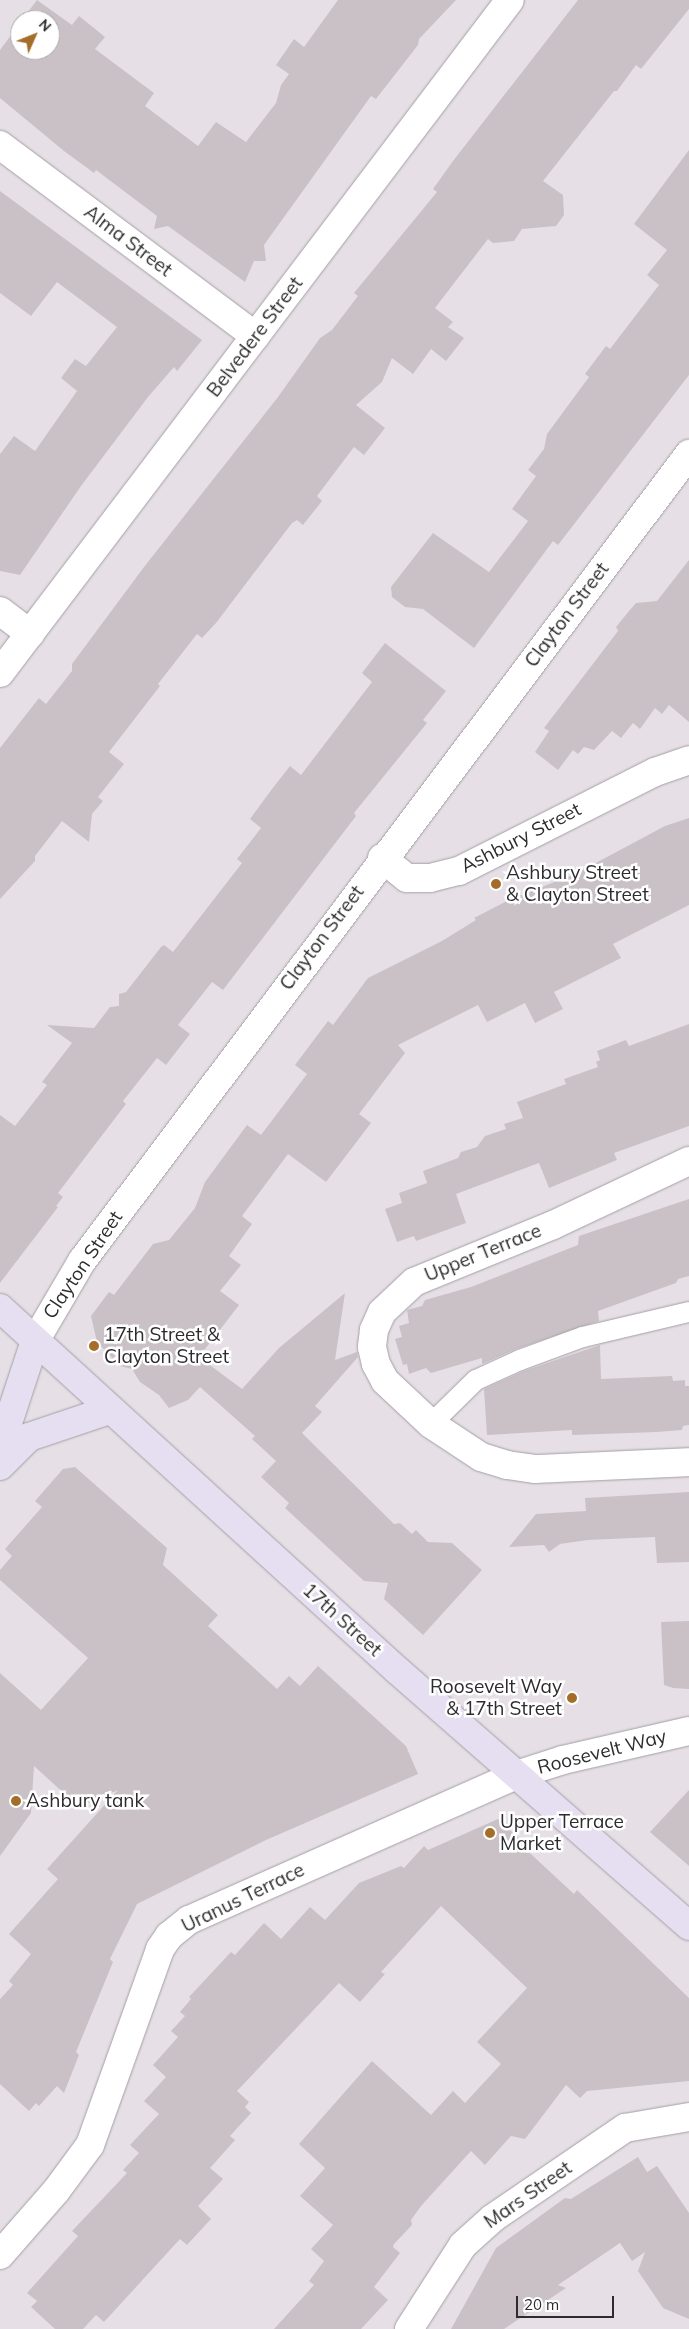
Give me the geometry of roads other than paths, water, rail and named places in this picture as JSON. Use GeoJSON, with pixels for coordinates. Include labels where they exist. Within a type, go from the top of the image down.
{"type":"FeatureCollection","features":[{"type":"Feature","properties":{"kind":"main road","name":"17th Street"},"geometry":{"type":"LineString","coordinates":[[0,1308],[109,1410],[516,1775],[689,1926]]}},
{"type":"Feature","properties":{"kind":"main road","name":"Clayton Street"},"geometry":{"type":"LineString","coordinates":[[0,1447],[34,1340]]}},
{"type":"Feature","properties":{"kind":"main road"},"geometry":{"type":"LineString","coordinates":[[0,1466],[29,1437],[109,1410]]}},
{"type":"Feature","properties":{"kind":"street","name":"Belvedere Street"},"geometry":{"type":"LineString","coordinates":[[0,673],[510,0]]}},
{"type":"Feature","properties":{"kind":"street","name":"Alma Street"},"geometry":{"type":"LineString","coordinates":[[0,145],[255,336]]}},
{"type":"Feature","properties":{"kind":"street","name":"Clayton Street"},"geometry":{"type":"LineString","coordinates":[[34,1340],[82,1260],[382,858],[689,454]]}},
{"type":"Feature","properties":{"kind":"street"},"geometry":{"type":"LineString","coordinates":[[0,611],[30,634]]}},
{"type":"Feature","properties":{"kind":"street","name":"Ashbury Street"},"geometry":{"type":"LineString","coordinates":[[382,858],[407,878],[430,878],[459,870],[655,772],[689,760]]}},
{"type":"Feature","properties":{"kind":"street","name":"Upper Terrace"},"geometry":{"type":"LineString","coordinates":[[689,1161],[553,1225],[434,1271],[397,1296],[382,1312],[374,1330],[372,1347],[376,1364],[385,1381],[431,1424],[481,1457],[507,1465],[536,1469],[689,1462]]}},
{"type":"Feature","properties":{"kind":"street","name":"Roosevelt Way"},"geometry":{"type":"LineString","coordinates":[[516,1775],[563,1760],[689,1731]]}},
{"type":"Feature","properties":{"kind":"street","name":"Uranus Terrace"},"geometry":{"type":"LineString","coordinates":[[0,2255],[56,2192],[90,2145],[160,1949],[169,1936],[189,1920],[219,1906],[516,1775]]}},
{"type":"Feature","properties":{"kind":"street","name":"Mars Street"},"geometry":{"type":"LineString","coordinates":[[409,2329],[463,2245],[494,2218],[625,2128],[689,2117]]}},
{"type":"Feature","properties":{"kind":"lane"},"geometry":{"type":"LineString","coordinates":[[431,1424],[476,1380],[520,1360],[583,1337],[689,1312]]}},
{"type":"Feature","properties":{"kind":"place","name":"Ashbury Street & Clayton Street"},"geometry":{"type":"Point","coordinates":[496,884]}},
{"type":"Feature","properties":{"kind":"place","name":"17th Street & Clayton Street"},"geometry":{"type":"Point","coordinates":[94,1346]}},
{"type":"Feature","properties":{"kind":"place","name":"Roosevelt Way & 17th Street"},"geometry":{"type":"Point","coordinates":[572,1698]}},
{"type":"Feature","properties":{"kind":"place","name":"Ashbury tank"},"geometry":{"type":"Point","coordinates":[16,1801]}},
{"type":"Feature","properties":{"kind":"place","name":"Upper Terrace Market"},"geometry":{"type":"Point","coordinates":[490,1833]}}]}
